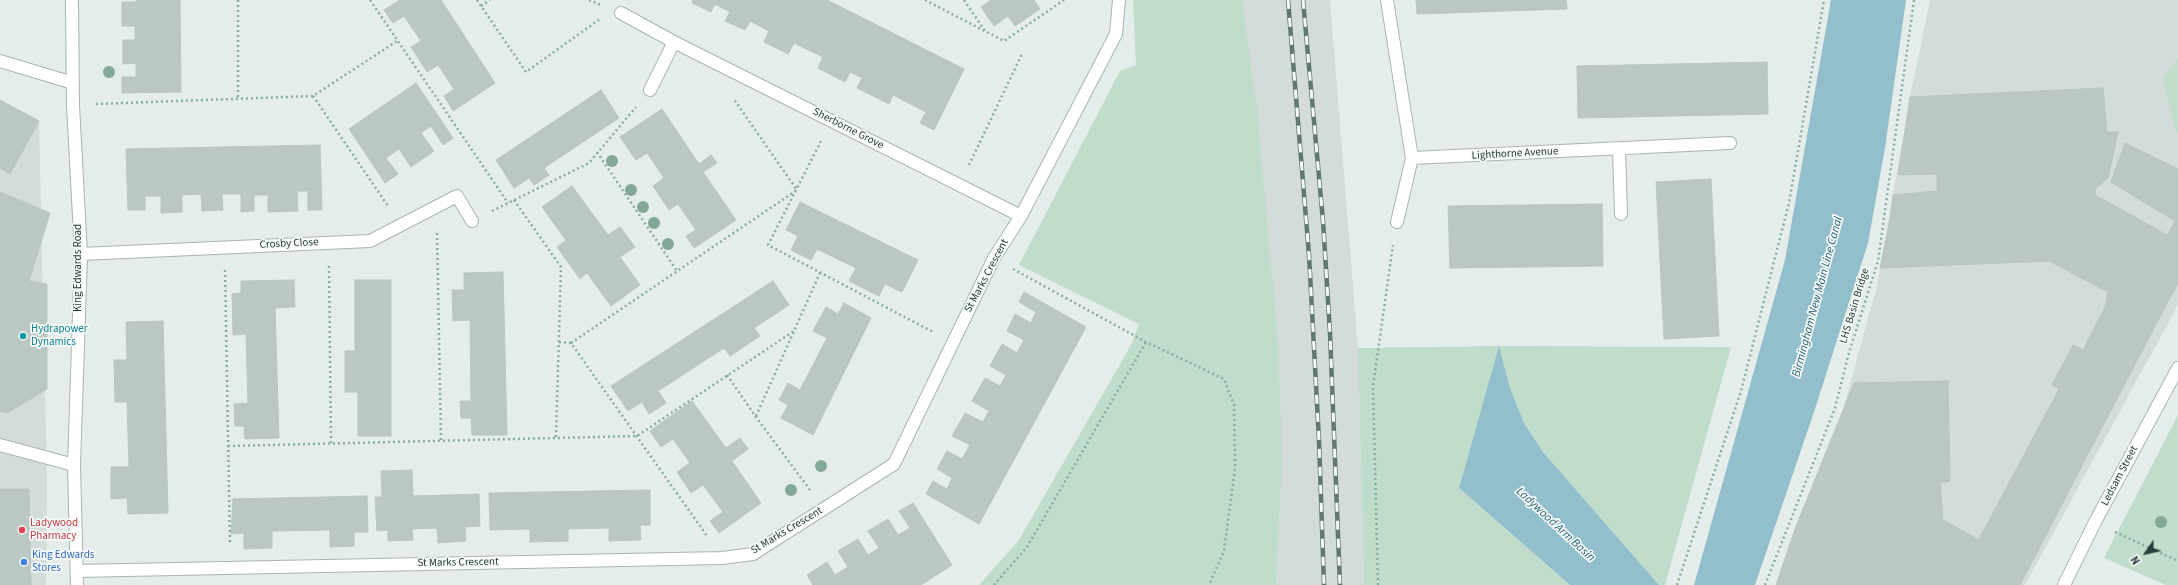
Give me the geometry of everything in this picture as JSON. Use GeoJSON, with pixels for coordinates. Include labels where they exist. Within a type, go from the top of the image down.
{"type":"FeatureCollection","features":[{"type":"Feature","properties":{"kind":"street","name":"King Edwards Road"},"geometry":{"type":"LineString","coordinates":[[72,0],[73,105],[80,254],[74,465],[77,585]]}},
{"type":"Feature","properties":{"kind":"street","name":"St Marks Crescent"},"geometry":{"type":"LineString","coordinates":[[77,572],[722,558],[752,554],[894,464],[994,258],[1021,216],[1116,34],[1119,0]]}},
{"type":"Feature","properties":{"kind":"street"},"geometry":{"type":"LineString","coordinates":[[1387,0],[1412,158],[1397,222]]}},
{"type":"Feature","properties":{"kind":"street","name":"Sherborne Grove"},"geometry":{"type":"LineString","coordinates":[[621,13],[674,42],[1021,216]]}},
{"type":"Feature","properties":{"kind":"street"},"geometry":{"type":"LineString","coordinates":[[650,90],[674,42]]}},
{"type":"Feature","properties":{"kind":"street"},"geometry":{"type":"LineString","coordinates":[[0,61],[73,83]]}},
{"type":"Feature","properties":{"kind":"street","name":"Lighthorne Avenue"},"geometry":{"type":"LineString","coordinates":[[1412,158],[1730,143]]}},
{"type":"Feature","properties":{"kind":"street"},"geometry":{"type":"LineString","coordinates":[[1619,149],[1621,214]]}},
{"type":"Feature","properties":{"kind":"street","name":"Crosby Close"},"geometry":{"type":"LineString","coordinates":[[80,254],[370,241],[457,196],[472,221]]}},
{"type":"Feature","properties":{"kind":"street","name":"Ledsam Street"},"geometry":{"type":"LineString","coordinates":[[2064,585],[2095,522],[2178,368]]}},
{"type":"Feature","properties":{"kind":"street"},"geometry":{"type":"LineString","coordinates":[[0,445],[74,465]]}},
{"type":"Feature","properties":{"kind":"path"},"geometry":{"type":"LineString","coordinates":[[238,0],[238,98]]}},
{"type":"Feature","properties":{"kind":"path"},"geometry":{"type":"LineString","coordinates":[[370,0],[508,203]]}},
{"type":"Feature","properties":{"kind":"path"},"geometry":{"type":"LineString","coordinates":[[477,0],[526,72],[613,10],[621,13]]}},
{"type":"Feature","properties":{"kind":"path"},"geometry":{"type":"LineString","coordinates":[[481,6],[490,0]]}},
{"type":"Feature","properties":{"kind":"path"},"geometry":{"type":"LineString","coordinates":[[925,0],[1004,42],[1064,0]]}},
{"type":"Feature","properties":{"kind":"path"},"geometry":{"type":"LineString","coordinates":[[964,0],[986,32]]}},
{"type":"Feature","properties":{"kind":"path"},"geometry":{"type":"LineString","coordinates":[[1678,585],[1741,392],[1789,203],[1824,0]]}},
{"type":"Feature","properties":{"kind":"path","name":"LHS Basin Bridge"},"geometry":{"type":"LineString","coordinates":[[1765,585],[1834,408],[1848,356],[1878,261],[1914,0]]}},
{"type":"Feature","properties":{"kind":"path"},"geometry":{"type":"LineString","coordinates":[[73,105],[313,96],[397,40]]}},
{"type":"Feature","properties":{"kind":"path"},"geometry":{"type":"LineString","coordinates":[[960,185],[1022,54]]}},
{"type":"Feature","properties":{"kind":"path"},"geometry":{"type":"LineString","coordinates":[[472,221],[589,163],[650,90]]}},
{"type":"Feature","properties":{"kind":"path"},"geometry":{"type":"LineString","coordinates":[[313,96],[401,225]]}},
{"type":"Feature","properties":{"kind":"path"},"geometry":{"type":"LineString","coordinates":[[732,96],[797,190]]}},
{"type":"Feature","properties":{"kind":"path"},"geometry":{"type":"LineString","coordinates":[[831,120],[768,245],[953,343]]}},
{"type":"Feature","properties":{"kind":"path"},"geometry":{"type":"LineString","coordinates":[[597,152],[677,271]]}},
{"type":"Feature","properties":{"kind":"path"},"geometry":{"type":"LineString","coordinates":[[559,342],[571,343],[797,190]]}},
{"type":"Feature","properties":{"kind":"path"},"geometry":{"type":"LineString","coordinates":[[514,200],[561,267],[556,437]]}},
{"type":"Feature","properties":{"kind":"path"},"geometry":{"type":"LineString","coordinates":[[436,206],[441,440]]}},
{"type":"Feature","properties":{"kind":"path"},"geometry":{"type":"LineString","coordinates":[[1378,585],[1373,386],[1397,222]]}},
{"type":"Feature","properties":{"kind":"path"},"geometry":{"type":"LineString","coordinates":[[328,243],[331,443]]}},
{"type":"Feature","properties":{"kind":"path"},"geometry":{"type":"LineString","coordinates":[[224,248],[230,568]]}},
{"type":"Feature","properties":{"kind":"path"},"geometry":{"type":"LineString","coordinates":[[994,258],[1146,342],[1224,379],[1234,405],[1234,468],[1224,550],[1210,585]]}},
{"type":"Feature","properties":{"kind":"path"},"geometry":{"type":"LineString","coordinates":[[756,417],[820,273]]}},
{"type":"Feature","properties":{"kind":"path"},"geometry":{"type":"LineString","coordinates":[[228,446],[637,436],[794,331]]}},
{"type":"Feature","properties":{"kind":"path"},"geometry":{"type":"LineString","coordinates":[[994,585],[1027,547],[1146,342]]}},
{"type":"Feature","properties":{"kind":"path"},"geometry":{"type":"LineString","coordinates":[[571,343],[722,558]]}},
{"type":"Feature","properties":{"kind":"path"},"geometry":{"type":"LineString","coordinates":[[727,375],[756,417],[824,508]]}},
{"type":"Feature","properties":{"kind":"path"},"geometry":{"type":"LineString","coordinates":[[2095,522],[2178,561]]}},
{"type":"Feature","properties":{"kind":"shaded area"},"geometry":{"type":"Polygon","coordinates":[[[1242,0],[1330,0],[1358,348],[1364,585],[1276,585],[1282,463],[1242,0]]]}},
{"type":"Feature","properties":{"kind":"shaded area"},"geometry":{"type":"Polygon","coordinates":[[[1930,0],[2178,0],[2178,305],[2025,585],[1776,585],[1795,529],[1842,413],[1877,286],[1910,97],[1930,0]]]}},
{"type":"Feature","properties":{"kind":"shaded area"},"geometry":{"type":"Polygon","coordinates":[[[0,100],[39,121],[47,484],[46,585],[0,585],[0,100]]]}},
{"type":"Feature","properties":{"kind":"green space"},"geometry":{"type":"Polygon","coordinates":[[[1133,0],[1242,0],[1257,110],[1278,341],[1282,463],[1276,585],[979,585],[1019,540],[1131,345],[1139,324],[1019,265],[1120,71],[1136,65],[1133,0]]]}},
{"type":"Feature","properties":{"kind":"green space"},"geometry":{"type":"Polygon","coordinates":[[[2178,58],[2178,133],[2176,132],[2163,79],[2178,58]]]}},
{"type":"Feature","properties":{"kind":"green space"},"geometry":{"type":"Polygon","coordinates":[[[1499,346],[1731,347],[1665,585],[1659,585],[1543,452],[1524,423],[1510,388],[1499,347],[1459,488],[1570,585],[1364,585],[1358,348],[1499,346]]]}},
{"type":"Feature","properties":{"kind":"green space"},"geometry":{"type":"Polygon","coordinates":[[[2178,415],[2178,585],[2166,585],[2104,558],[2178,415]]]}},
{"type":"Feature","properties":{"kind":"water","name":"Birmingham New Main Line Canal"},"geometry":{"type":"Polygon","coordinates":[[[1831,0],[1906,0],[1885,148],[1868,243],[1815,409],[1755,585],[1694,585],[1785,260],[1831,0]]]}},
{"type":"Feature","properties":{"kind":"water","name":"Ladywood Arm Basin"},"geometry":{"type":"Polygon","coordinates":[[[1499,346],[1510,388],[1524,423],[1543,452],[1659,585],[1570,585],[1459,488],[1499,346]]]}},
{"type":"Feature","properties":{"kind":"building"},"geometry":{"type":"Polygon","coordinates":[[[136,0],[180,0],[181,92],[122,93],[122,77],[136,77],[136,63],[123,64],[123,40],[135,40],[135,26],[122,26],[122,2],[136,2],[136,0]]]}},
{"type":"Feature","properties":{"kind":"building"},"geometry":{"type":"Polygon","coordinates":[[[400,0],[441,0],[495,83],[453,111],[444,96],[454,89],[438,65],[427,72],[411,47],[421,41],[404,16],[393,23],[384,10],[400,0]]]}},
{"type":"Feature","properties":{"kind":"building"},"geometry":{"type":"Polygon","coordinates":[[[693,0],[827,0],[964,69],[934,130],[920,123],[926,112],[893,95],[889,104],[857,88],[862,78],[850,72],[845,82],[818,68],[823,57],[794,43],[788,54],[764,42],[769,31],[750,21],[745,30],[725,21],[730,12],[715,4],[711,12],[692,3],[693,0]]]}},
{"type":"Feature","properties":{"kind":"building"},"geometry":{"type":"Polygon","coordinates":[[[991,0],[1034,0],[1040,9],[1015,26],[1008,16],[994,26],[981,7],[991,0]]]}},
{"type":"Feature","properties":{"kind":"building"},"geometry":{"type":"Polygon","coordinates":[[[1416,0],[1566,0],[1567,9],[1417,14],[1416,0]]]}},
{"type":"Feature","properties":{"kind":"building"},"geometry":{"type":"Polygon","coordinates":[[[1767,62],[1768,114],[1578,118],[1577,66],[1767,62]]]}},
{"type":"Feature","properties":{"kind":"building"},"geometry":{"type":"Polygon","coordinates":[[[416,83],[453,138],[443,145],[431,126],[421,133],[434,151],[411,167],[399,149],[386,158],[398,174],[385,183],[349,129],[416,83]]]}},
{"type":"Feature","properties":{"kind":"building"},"geometry":{"type":"Polygon","coordinates":[[[2103,88],[2107,132],[1904,138],[1910,97],[2103,88]]]}},
{"type":"Feature","properties":{"kind":"building"},"geometry":{"type":"Polygon","coordinates":[[[601,90],[619,118],[544,168],[549,175],[534,185],[529,178],[514,188],[496,160],[601,90]]]}},
{"type":"Feature","properties":{"kind":"building"},"geometry":{"type":"Polygon","coordinates":[[[0,100],[39,121],[10,174],[0,168],[0,100]]]}},
{"type":"Feature","properties":{"kind":"building"},"geometry":{"type":"Polygon","coordinates":[[[662,109],[699,164],[711,155],[717,163],[703,172],[736,220],[694,248],[686,236],[696,230],[678,204],[669,210],[653,186],[664,178],[647,153],[636,160],[620,137],[662,109]]]}},
{"type":"Feature","properties":{"kind":"building"},"geometry":{"type":"Polygon","coordinates":[[[2118,132],[2108,178],[2096,188],[2095,195],[2167,235],[2175,221],[2111,182],[2125,143],[2178,169],[2178,266],[2094,219],[1890,220],[1893,195],[1937,191],[1937,174],[1898,175],[1904,138],[2118,132]]]}},
{"type":"Feature","properties":{"kind":"building"},"geometry":{"type":"Polygon","coordinates":[[[320,145],[322,210],[308,210],[308,191],[297,191],[298,211],[268,212],[268,195],[254,195],[254,211],[241,212],[241,194],[222,194],[223,210],[202,211],[201,194],[182,195],[182,212],[161,213],[161,196],[145,196],[145,210],[128,210],[126,149],[320,145]]]}},
{"type":"Feature","properties":{"kind":"building"},"geometry":{"type":"Polygon","coordinates":[[[1711,179],[1719,336],[1664,339],[1656,182],[1711,179]]]}},
{"type":"Feature","properties":{"kind":"building"},"geometry":{"type":"Polygon","coordinates":[[[572,186],[608,235],[620,227],[635,247],[620,257],[640,285],[611,306],[587,273],[580,279],[557,247],[566,240],[542,207],[572,186]]]}},
{"type":"Feature","properties":{"kind":"building","name":"Hydrapower Dynamics"},"geometry":{"type":"Polygon","coordinates":[[[0,192],[50,213],[29,281],[47,284],[47,389],[7,413],[0,411],[0,192]]]}},
{"type":"Feature","properties":{"kind":"building"},"geometry":{"type":"Polygon","coordinates":[[[800,202],[918,260],[902,292],[885,284],[879,296],[849,281],[856,268],[817,249],[811,260],[791,250],[798,236],[786,230],[800,202]]]}},
{"type":"Feature","properties":{"kind":"building"},"geometry":{"type":"Polygon","coordinates":[[[1602,204],[1603,266],[1450,268],[1448,206],[1602,204]]]}},
{"type":"Feature","properties":{"kind":"building"},"geometry":{"type":"Polygon","coordinates":[[[2094,219],[2178,266],[2178,283],[2153,330],[2106,305],[2108,292],[2049,261],[1880,268],[1890,220],[2094,219]]]}},
{"type":"Feature","properties":{"kind":"building"},"geometry":{"type":"Polygon","coordinates":[[[503,272],[507,435],[472,435],[471,418],[461,418],[460,401],[471,401],[470,320],[453,321],[452,290],[464,290],[464,273],[503,272]]]}},
{"type":"Feature","properties":{"kind":"building"},"geometry":{"type":"Polygon","coordinates":[[[294,280],[295,307],[275,308],[279,438],[245,439],[244,426],[235,426],[234,404],[248,403],[246,334],[233,335],[232,294],[241,293],[241,281],[294,280]]]}},
{"type":"Feature","properties":{"kind":"building"},"geometry":{"type":"Polygon","coordinates":[[[355,280],[391,280],[391,436],[358,436],[358,392],[345,392],[345,351],[355,351],[355,280]]]}},
{"type":"Feature","properties":{"kind":"building"},"geometry":{"type":"Polygon","coordinates":[[[773,281],[789,305],[754,328],[760,336],[730,356],[724,348],[658,391],[666,403],[649,414],[642,402],[628,411],[611,386],[773,281]]]}},
{"type":"Feature","properties":{"kind":"building"},"geometry":{"type":"Polygon","coordinates":[[[1024,292],[1086,327],[979,524],[926,494],[933,481],[947,489],[952,478],[937,469],[947,451],[962,459],[970,445],[952,436],[965,413],[983,422],[989,411],[972,401],[985,378],[1000,386],[1006,375],[990,366],[1002,344],[1017,353],[1024,340],[1007,331],[1015,314],[1031,323],[1036,312],[1019,302],[1024,292]]]}},
{"type":"Feature","properties":{"kind":"building"},"geometry":{"type":"Polygon","coordinates":[[[844,303],[871,318],[813,435],[781,418],[788,405],[779,400],[788,383],[800,390],[827,338],[813,331],[826,307],[838,314],[844,303]]]}},
{"type":"Feature","properties":{"kind":"building"},"geometry":{"type":"Polygon","coordinates":[[[2106,305],[2153,330],[2088,454],[2039,427],[2059,389],[2052,385],[2073,345],[2083,350],[2106,305]]]}},
{"type":"Feature","properties":{"kind":"building"},"geometry":{"type":"Polygon","coordinates":[[[163,321],[168,513],[128,514],[127,498],[111,499],[111,467],[129,467],[127,402],[115,402],[114,360],[127,360],[126,322],[163,321]]]}},
{"type":"Feature","properties":{"kind":"building"},"geometry":{"type":"Polygon","coordinates":[[[1948,381],[1950,481],[1940,483],[1943,520],[2029,568],[2020,585],[1776,585],[1795,529],[1854,383],[1948,381]]]}},
{"type":"Feature","properties":{"kind":"building"},"geometry":{"type":"Polygon","coordinates":[[[692,401],[726,448],[740,438],[748,449],[732,461],[761,503],[719,533],[710,521],[723,512],[703,485],[691,493],[677,472],[690,463],[673,439],[661,447],[650,431],[692,401]]]}},
{"type":"Feature","properties":{"kind":"building"},"geometry":{"type":"Polygon","coordinates":[[[2039,427],[2088,454],[2029,568],[1978,541],[2039,427]]]}},
{"type":"Feature","properties":{"kind":"building"},"geometry":{"type":"Polygon","coordinates":[[[412,470],[413,496],[479,494],[480,526],[465,527],[466,541],[438,543],[437,528],[412,529],[413,540],[388,541],[388,530],[377,531],[375,497],[382,497],[381,471],[412,470]]]}},
{"type":"Feature","properties":{"kind":"building"},"geometry":{"type":"Polygon","coordinates":[[[0,489],[29,489],[31,585],[0,585],[0,489]]]}},
{"type":"Feature","properties":{"kind":"building"},"geometry":{"type":"Polygon","coordinates":[[[650,490],[650,525],[640,525],[641,540],[609,541],[609,528],[568,529],[568,541],[530,542],[530,529],[490,530],[489,493],[650,490]]]}},
{"type":"Feature","properties":{"kind":"building"},"geometry":{"type":"Polygon","coordinates":[[[367,496],[368,532],[354,532],[354,546],[330,547],[330,530],[272,531],[272,548],[244,549],[244,533],[231,534],[233,499],[367,496]]]}},
{"type":"Feature","properties":{"kind":"building"},"geometry":{"type":"Polygon","coordinates":[[[913,503],[952,565],[921,585],[813,585],[807,575],[827,562],[835,575],[848,567],[838,551],[858,539],[868,555],[879,548],[868,531],[888,519],[898,535],[910,528],[899,511],[913,503]]]}},
{"type":"Feature","properties":{"kind":"railway"},"geometry":{"type":"LineString","coordinates":[[1288,0],[1309,255],[1319,440],[1324,585]]}},
{"type":"Feature","properties":{"kind":"railway"},"geometry":{"type":"LineString","coordinates":[[1303,0],[1323,221],[1330,333],[1340,585]]}},
{"type":"Feature","properties":{"kind":"place","name":"Hydrapower Dynamics"},"geometry":{"type":"Point","coordinates":[23,336]}},
{"type":"Feature","properties":{"kind":"place","name":"Ladywood Pharmacy"},"geometry":{"type":"Point","coordinates":[22,530]}},
{"type":"Feature","properties":{"kind":"place","name":"King Edwards Stores"},"geometry":{"type":"Point","coordinates":[24,562]}}]}
